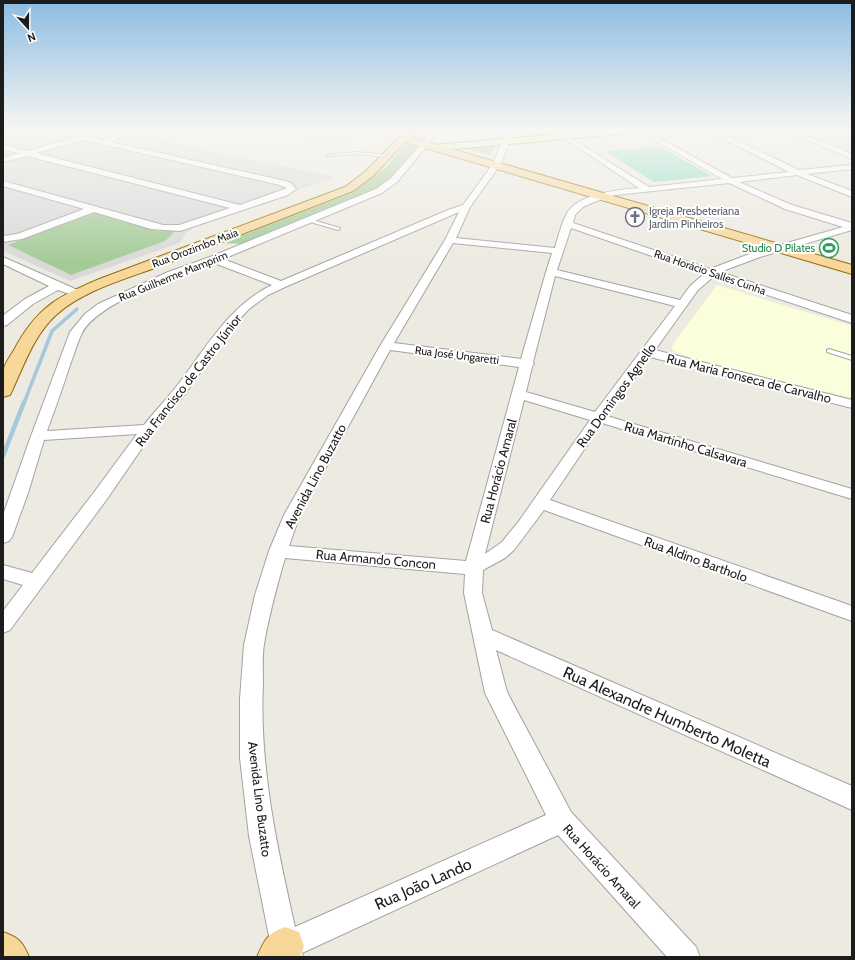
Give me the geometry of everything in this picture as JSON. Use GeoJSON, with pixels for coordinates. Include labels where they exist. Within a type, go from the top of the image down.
{"type":"FeatureCollection","features":[{"type":"Feature","properties":{"kind":"main road","name":"Rua Orozimbo Maia"},"geometry":{"type":"LineString","coordinates":[[3,391],[29,338],[43,320],[59,304],[78,294],[154,263],[336,195],[362,180],[367,175]]}},
{"type":"Feature","properties":{"kind":"main road"},"geometry":{"type":"LineString","coordinates":[[537,175],[782,247],[852,270]]}},
{"type":"Feature","properties":{"kind":"main road"},"geometry":{"type":"LineString","coordinates":[[782,247],[852,265]]}},
{"type":"Feature","properties":{"kind":"main road"},"geometry":{"type":"LineString","coordinates":[[3,951],[9,957]]}},
{"type":"Feature","properties":{"kind":"street"},"geometry":{"type":"LineString","coordinates":[[109,175],[240,208]]}},
{"type":"Feature","properties":{"kind":"street"},"geometry":{"type":"LineString","coordinates":[[3,183],[163,228],[180,228],[285,193],[292,189],[288,185],[282,183],[246,175]]}},
{"type":"Feature","properties":{"kind":"street","name":"Rua Guilherme Mamprim"},"geometry":{"type":"LineString","coordinates":[[3,537],[20,493],[38,436],[76,332],[89,316],[102,306],[172,274],[214,259],[379,191],[400,175]]}},
{"type":"Feature","properties":{"kind":"street","name":"Avenida Lino Buzatto"},"geometry":{"type":"LineString","coordinates":[[284,953],[262,836],[252,758],[251,699],[254,645],[265,594],[278,551],[292,515],[386,346],[450,240],[464,212],[488,175]]}},
{"type":"Feature","properties":{"kind":"street"},"geometry":{"type":"LineString","coordinates":[[625,175],[647,189]]}},
{"type":"Feature","properties":{"kind":"street"},"geometry":{"type":"LineString","coordinates":[[721,175],[787,207],[830,221],[852,226]]}},
{"type":"Feature","properties":{"kind":"street","name":"Rua Horácio Amaral"},"geometry":{"type":"LineString","coordinates":[[686,957],[562,821],[496,693],[473,594],[473,568],[486,512],[528,364],[551,272],[571,215],[576,207],[606,195],[729,179],[777,175]]}},
{"type":"Feature","properties":{"kind":"street"},"geometry":{"type":"LineString","coordinates":[[801,175],[852,194]]}},
{"type":"Feature","properties":{"kind":"street"},"geometry":{"type":"LineString","coordinates":[[5,239],[19,237],[94,209]]}},
{"type":"Feature","properties":{"kind":"street","name":"Rua Francisco de Castro Júnior"},"geometry":{"type":"LineString","coordinates":[[7,617],[101,495],[148,429],[180,391],[231,321],[245,307],[264,293],[281,285],[439,218],[464,212]]}},
{"type":"Feature","properties":{"kind":"street","name":"Rua Horácio Salles Cunha"},"geometry":{"type":"LineString","coordinates":[[568,224],[710,273],[852,319]]}},
{"type":"Feature","properties":{"kind":"street","name":"Rua Domingos Agnello"},"geometry":{"type":"LineString","coordinates":[[473,568],[499,554],[508,546],[541,503],[598,418],[694,288],[710,273],[722,267],[782,247],[852,226]]}},
{"type":"Feature","properties":{"kind":"street"},"geometry":{"type":"LineString","coordinates":[[450,240],[558,251]]}},
{"type":"Feature","properties":{"kind":"street"},"geometry":{"type":"LineString","coordinates":[[214,259],[281,285]]}},
{"type":"Feature","properties":{"kind":"street"},"geometry":{"type":"LineString","coordinates":[[3,260],[78,294]]}},
{"type":"Feature","properties":{"kind":"street"},"geometry":{"type":"LineString","coordinates":[[551,272],[683,304]]}},
{"type":"Feature","properties":{"kind":"street"},"geometry":{"type":"LineString","coordinates":[[3,322],[21,306],[36,296],[58,286]]}},
{"type":"Feature","properties":{"kind":"street","name":"Rua José Ungaretti"},"geometry":{"type":"LineString","coordinates":[[386,346],[528,364]]}},
{"type":"Feature","properties":{"kind":"street","name":"Rua Maria Fonseca de Carvalho"},"geometry":{"type":"LineString","coordinates":[[647,352],[852,404]]}},
{"type":"Feature","properties":{"kind":"street","name":"Rua Martinho Calsavara"},"geometry":{"type":"LineString","coordinates":[[519,394],[852,494]]}},
{"type":"Feature","properties":{"kind":"street"},"geometry":{"type":"LineString","coordinates":[[38,436],[148,429]]}},
{"type":"Feature","properties":{"kind":"street","name":"Rua Aldino Bartholo"},"geometry":{"type":"LineString","coordinates":[[541,503],[852,614]]}},
{"type":"Feature","properties":{"kind":"street","name":"Rua Armando Concon"},"geometry":{"type":"LineString","coordinates":[[278,551],[473,568]]}},
{"type":"Feature","properties":{"kind":"street"},"geometry":{"type":"LineString","coordinates":[[3,572],[35,581]]}},
{"type":"Feature","properties":{"kind":"street","name":"Rua Alexandre Humberto Moletta"},"geometry":{"type":"LineString","coordinates":[[482,635],[852,798]]}},
{"type":"Feature","properties":{"kind":"street","name":"Rua João Lando"},"geometry":{"type":"LineString","coordinates":[[284,953],[562,821]]}},
{"type":"Feature","properties":{"kind":"lane"},"geometry":{"type":"LineString","coordinates":[[309,220],[338,229]]}},
{"type":"Feature","properties":{"kind":"lane"},"geometry":{"type":"LineString","coordinates":[[829,352],[852,358]]}},
{"type":"Feature","properties":{"kind":"shaded area"},"geometry":{"type":"Polygon","coordinates":[[[3,175],[325,175],[335,177],[196,226],[186,233],[180,243],[70,281],[3,251],[3,175]]]}},
{"type":"Feature","properties":{"kind":"shaded area"},"geometry":{"type":"Polygon","coordinates":[[[717,285],[852,326],[852,398],[697,361],[672,350],[673,344],[717,285]]]}},
{"type":"Feature","properties":{"kind":"green space"},"geometry":{"type":"Polygon","coordinates":[[[376,175],[394,175],[387,182],[328,211],[242,244],[223,243],[352,193],[376,175]]]}},
{"type":"Feature","properties":{"kind":"green space"},"geometry":{"type":"Polygon","coordinates":[[[643,175],[712,176],[654,182],[643,175]]]}},
{"type":"Feature","properties":{"kind":"green space"},"geometry":{"type":"Polygon","coordinates":[[[95,213],[158,231],[175,231],[165,241],[71,275],[8,245],[95,213]]]}},
{"type":"Feature","properties":{"kind":"waterway"},"geometry":{"type":"LineString","coordinates":[[24,403],[52,331],[77,309]]}},
{"type":"Feature","properties":{"kind":"waterway"},"geometry":{"type":"LineString","coordinates":[[3,456],[24,402]]}},
{"type":"Feature","properties":{"kind":"place","name":"Igreja Presbeteriana Jardim Pinheiros"},"geometry":{"type":"Point","coordinates":[635,217]}},
{"type":"Feature","properties":{"kind":"place","name":"Studio D Pilates"},"geometry":{"type":"Point","coordinates":[829,248]}}]}
